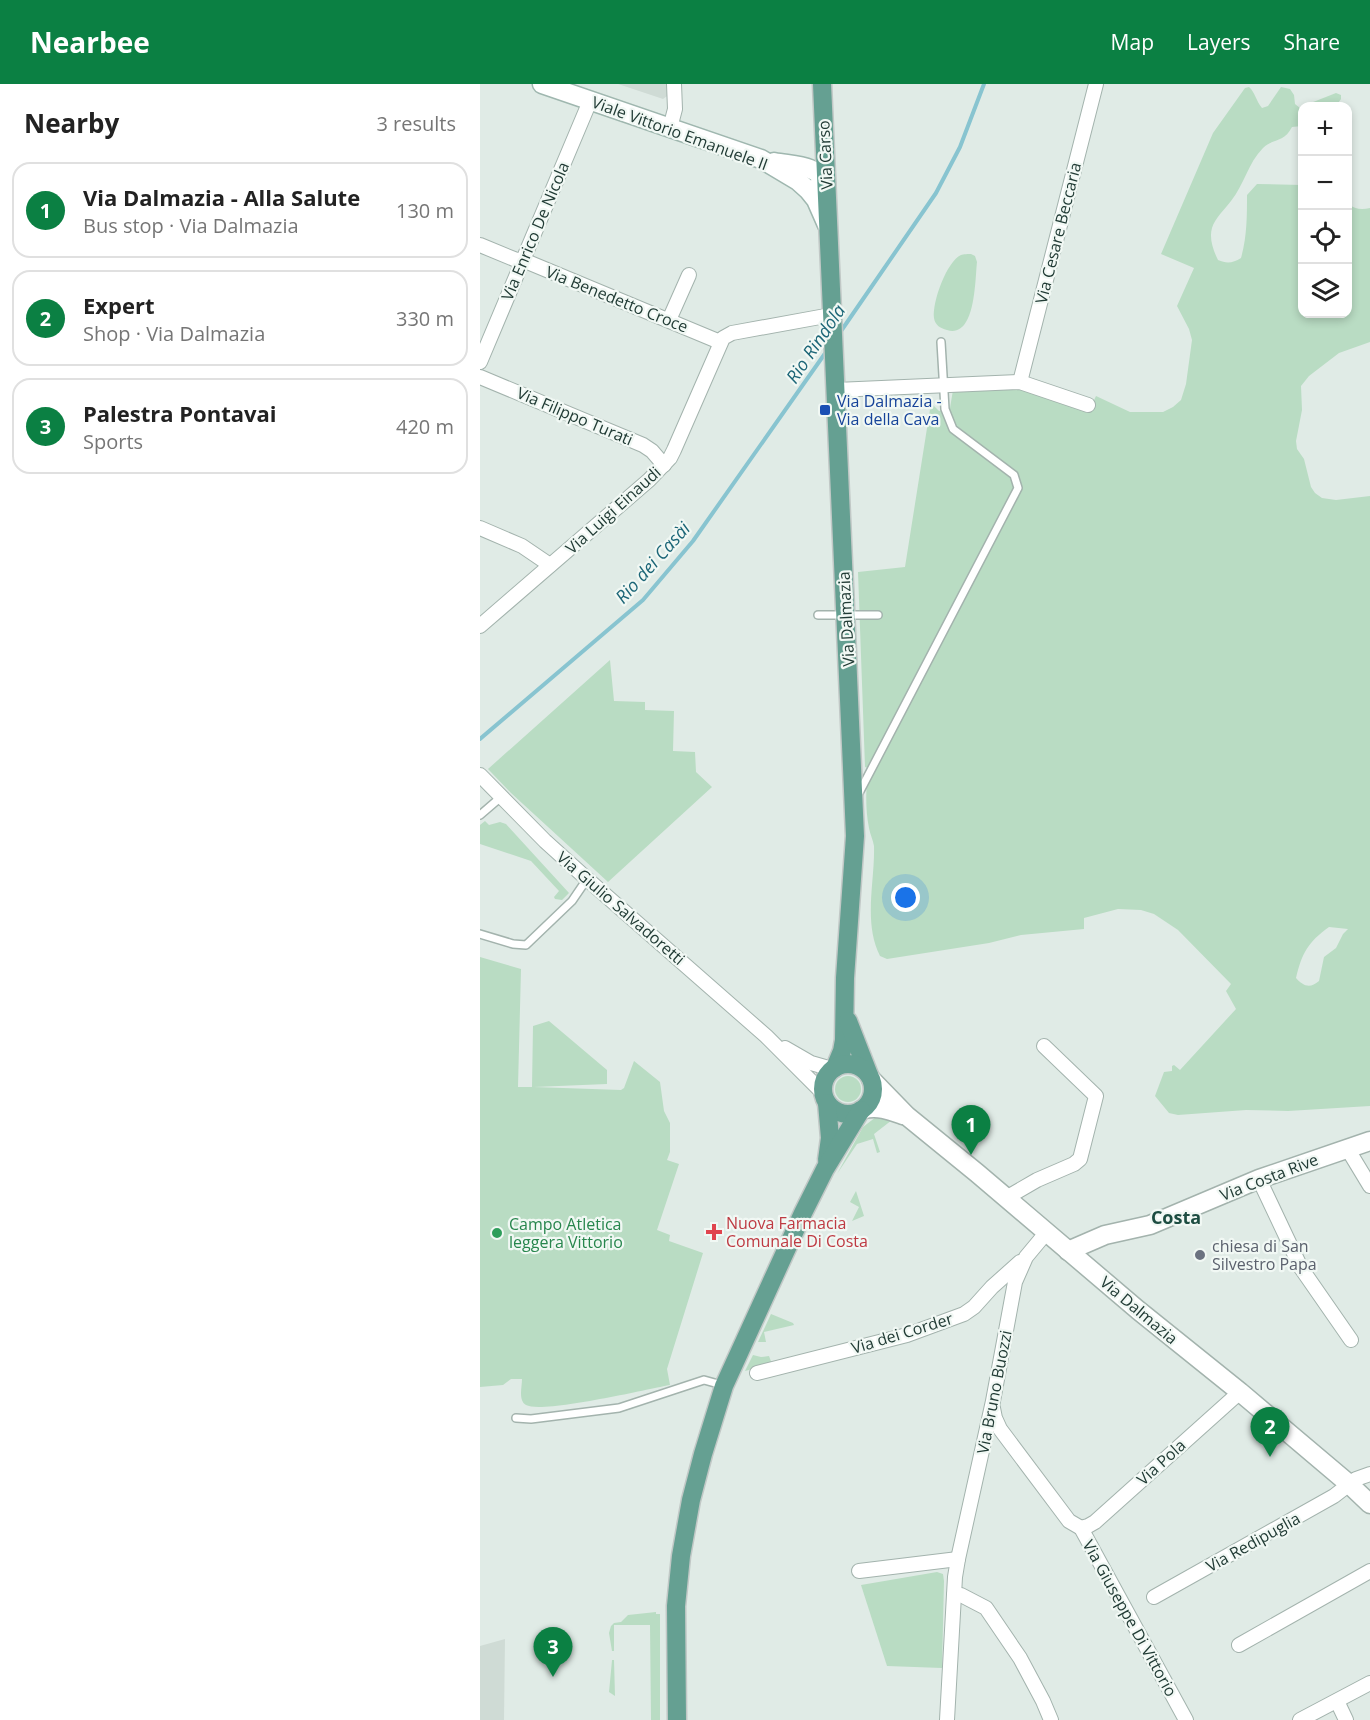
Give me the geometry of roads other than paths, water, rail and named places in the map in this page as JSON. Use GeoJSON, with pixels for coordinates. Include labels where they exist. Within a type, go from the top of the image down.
{"type":"FeatureCollection","features":[{"type":"Feature","properties":{"kind":"main road","name":"Via Carso"},"geometry":{"type":"LineString","coordinates":[[822,84],[828,226]]}},
{"type":"Feature","properties":{"kind":"main road","name":"Via Dalmazia"},"geometry":{"type":"LineString","coordinates":[[828,226],[855,801],[855,857],[847,946],[844,1040],[842,1051],[833,1068]]}},
{"type":"Feature","properties":{"kind":"main road","name":"Via Dalmazia"},"geometry":{"type":"LineString","coordinates":[[845,1012],[870,1077]]}},
{"type":"Feature","properties":{"kind":"main road"},"geometry":{"type":"LineString","coordinates":[[677,1720],[676,1606],[682,1540],[697,1474],[724,1386],[825,1169],[873,1095],[870,1077],[857,1066],[842,1065],[833,1068],[824,1081],[830,1138],[825,1169]]}},
{"type":"Feature","properties":{"kind":"main road"},"geometry":{"type":"LineString","coordinates":[[825,1099],[839,1113],[854,1113],[863,1109]]}},
{"type":"Feature","properties":{"kind":"street","name":"Viale Vittorio Emanuele II"},"geometry":{"type":"LineString","coordinates":[[542,84],[801,174],[828,226]]}},
{"type":"Feature","properties":{"kind":"street"},"geometry":{"type":"LineString","coordinates":[[670,128],[675,109],[674,84]]}},
{"type":"Feature","properties":{"kind":"street","name":"Via Cesare Beccaria"},"geometry":{"type":"LineString","coordinates":[[1020,382],[1096,84]]}},
{"type":"Feature","properties":{"kind":"street","name":"Via Enrico De Nicola"},"geometry":{"type":"LineString","coordinates":[[480,362],[591,101]]}},
{"type":"Feature","properties":{"kind":"street"},"geometry":{"type":"LineString","coordinates":[[824,149],[820,159],[801,174],[813,186],[826,184]]}},
{"type":"Feature","properties":{"kind":"street","name":"Via Benedetto Croce"},"geometry":{"type":"LineString","coordinates":[[480,245],[530,263],[720,342]]}},
{"type":"Feature","properties":{"kind":"street"},"geometry":{"type":"LineString","coordinates":[[669,320],[689,275]]}},
{"type":"Feature","properties":{"kind":"street"},"geometry":{"type":"LineString","coordinates":[[720,342],[732,333],[832,322]]}},
{"type":"Feature","properties":{"kind":"street","name":"Via Luigi Einaudi"},"geometry":{"type":"LineString","coordinates":[[480,626],[650,480],[664,465],[678,442],[720,342]]}},
{"type":"Feature","properties":{"kind":"street","name":"Via Filippo Turati"},"geometry":{"type":"LineString","coordinates":[[480,377],[643,445],[652,451],[664,465]]}},
{"type":"Feature","properties":{"kind":"street"},"geometry":{"type":"LineString","coordinates":[[836,390],[1020,382],[1088,405]]}},
{"type":"Feature","properties":{"kind":"street"},"geometry":{"type":"LineString","coordinates":[[480,528],[522,546],[550,565]]}},
{"type":"Feature","properties":{"kind":"street","name":"Via Giulio Salvadoretti"},"geometry":{"type":"LineString","coordinates":[[480,775],[587,879],[766,1036],[825,1099]]}},
{"type":"Feature","properties":{"kind":"street","name":"Via Giulio Salvadoretti"},"geometry":{"type":"LineString","coordinates":[[766,1036],[802,1059],[833,1068]]}},
{"type":"Feature","properties":{"kind":"street"},"geometry":{"type":"LineString","coordinates":[[1006,1198],[1080,1159],[1096,1096],[1044,1046]]}},
{"type":"Feature","properties":{"kind":"street","name":"Via Dalmazia"},"geometry":{"type":"LineString","coordinates":[[870,1077],[908,1116],[1240,1392],[1370,1504]]}},
{"type":"Feature","properties":{"kind":"street","name":"Via Dalmazia"},"geometry":{"type":"LineString","coordinates":[[863,1109],[882,1108],[908,1116]]}},
{"type":"Feature","properties":{"kind":"street","name":"Via Costa Rive"},"geometry":{"type":"LineString","coordinates":[[1068,1251],[1105,1235],[1150,1225],[1259,1179],[1370,1141]]}},
{"type":"Feature","properties":{"kind":"street"},"geometry":{"type":"LineString","coordinates":[[1347,1148],[1370,1186]]}},
{"type":"Feature","properties":{"kind":"street"},"geometry":{"type":"LineString","coordinates":[[1259,1179],[1301,1268],[1351,1340]]}},
{"type":"Feature","properties":{"kind":"street","name":"Via Bruno Buozzi"},"geometry":{"type":"LineString","coordinates":[[947,1720],[958,1559],[982,1455],[1018,1274],[1026,1257],[1046,1233]]}},
{"type":"Feature","properties":{"kind":"street","name":"Via dei Corder"},"geometry":{"type":"LineString","coordinates":[[757,1372],[907,1335],[964,1314],[1026,1257]]}},
{"type":"Feature","properties":{"kind":"street"},"geometry":{"type":"LineString","coordinates":[[982,1299],[997,1292],[1005,1295],[1011,1303]]}},
{"type":"Feature","properties":{"kind":"street","name":"Via Pola"},"geometry":{"type":"LineString","coordinates":[[1081,1528],[1095,1522],[1240,1392]]}},
{"type":"Feature","properties":{"kind":"street","name":"Via Giuseppe Di Vittorio"},"geometry":{"type":"LineString","coordinates":[[993,1401],[997,1424],[1070,1521],[1081,1528],[1186,1720]]}},
{"type":"Feature","properties":{"kind":"street"},"geometry":{"type":"LineString","coordinates":[[982,1455],[988,1447],[998,1442],[1015,1449]]}},
{"type":"Feature","properties":{"kind":"street","name":"Via Redipuglia"},"geometry":{"type":"LineString","coordinates":[[1154,1597],[1370,1474]]}},
{"type":"Feature","properties":{"kind":"street"},"geometry":{"type":"LineString","coordinates":[[859,1571],[958,1559]]}},
{"type":"Feature","properties":{"kind":"street"},"geometry":{"type":"LineString","coordinates":[[1239,1645],[1370,1571]]}},
{"type":"Feature","properties":{"kind":"street"},"geometry":{"type":"LineString","coordinates":[[954,1594],[961,1595],[986,1608],[1020,1658],[1051,1720]]}},
{"type":"Feature","properties":{"kind":"street"},"geometry":{"type":"LineString","coordinates":[[1300,1720],[1370,1683]]}},
{"type":"Feature","properties":{"kind":"street"},"geometry":{"type":"LineString","coordinates":[[1337,1701],[1347,1720]]}},
{"type":"Feature","properties":{"kind":"lane"},"geometry":{"type":"LineString","coordinates":[[855,801],[1018,488],[1014,475],[953,429],[945,409],[941,342]]}},
{"type":"Feature","properties":{"kind":"lane"},"geometry":{"type":"LineString","coordinates":[[818,615],[878,615]]}},
{"type":"Feature","properties":{"kind":"lane"},"geometry":{"type":"LineString","coordinates":[[480,815],[501,797]]}},
{"type":"Feature","properties":{"kind":"lane"},"geometry":{"type":"LineString","coordinates":[[480,934],[513,944],[526,945],[572,901],[587,879]]}},
{"type":"Feature","properties":{"kind":"lane"},"geometry":{"type":"LineString","coordinates":[[516,1418],[531,1419],[619,1408],[704,1380],[724,1386]]}},
{"type":"Feature","properties":{"kind":"waterway","name":"Rio dei Casài"},"geometry":{"type":"LineString","coordinates":[[839,334],[936,193],[960,147],[984,84]]}},
{"type":"Feature","properties":{"kind":"waterway","name":"Rio dei Casài"},"geometry":{"type":"LineString","coordinates":[[480,739],[643,600],[693,541],[826,352]]}},
{"type":"Feature","properties":{"kind":"place","name":"Via Dalmazia - Via della Cava"},"geometry":{"type":"Point","coordinates":[825,410]}},
{"type":"Feature","properties":{"kind":"place","name":"Via Dalmazia - Alla Salute"},"geometry":{"type":"Point","coordinates":[971,1155]}},
{"type":"Feature","properties":{"kind":"place","name":"Nuova Farmacia Comunale Di Costa"},"geometry":{"type":"Point","coordinates":[714,1232]}},
{"type":"Feature","properties":{"kind":"place","name":"Campo Atletica leggera Vittorio"},"geometry":{"type":"Point","coordinates":[497,1233]}},
{"type":"Feature","properties":{"kind":"place","name":"chiesa di San Silvestro Papa"},"geometry":{"type":"Point","coordinates":[1200,1255]}},
{"type":"Feature","properties":{"kind":"place","name":"Expert"},"geometry":{"type":"Point","coordinates":[1270,1457]}},
{"type":"Feature","properties":{"kind":"place","name":"Palestra Pontavai"},"geometry":{"type":"Point","coordinates":[553,1677]}},
{"type":"Feature","properties":{"kind":"district","name":"Costa"},"geometry":{"type":"Point","coordinates":[1176,1218]}},
{"type":"Feature","properties":{"kind":"water label","name":"Rio Rindola"},"geometry":{"type":"Point","coordinates":[816,344]}}]}
